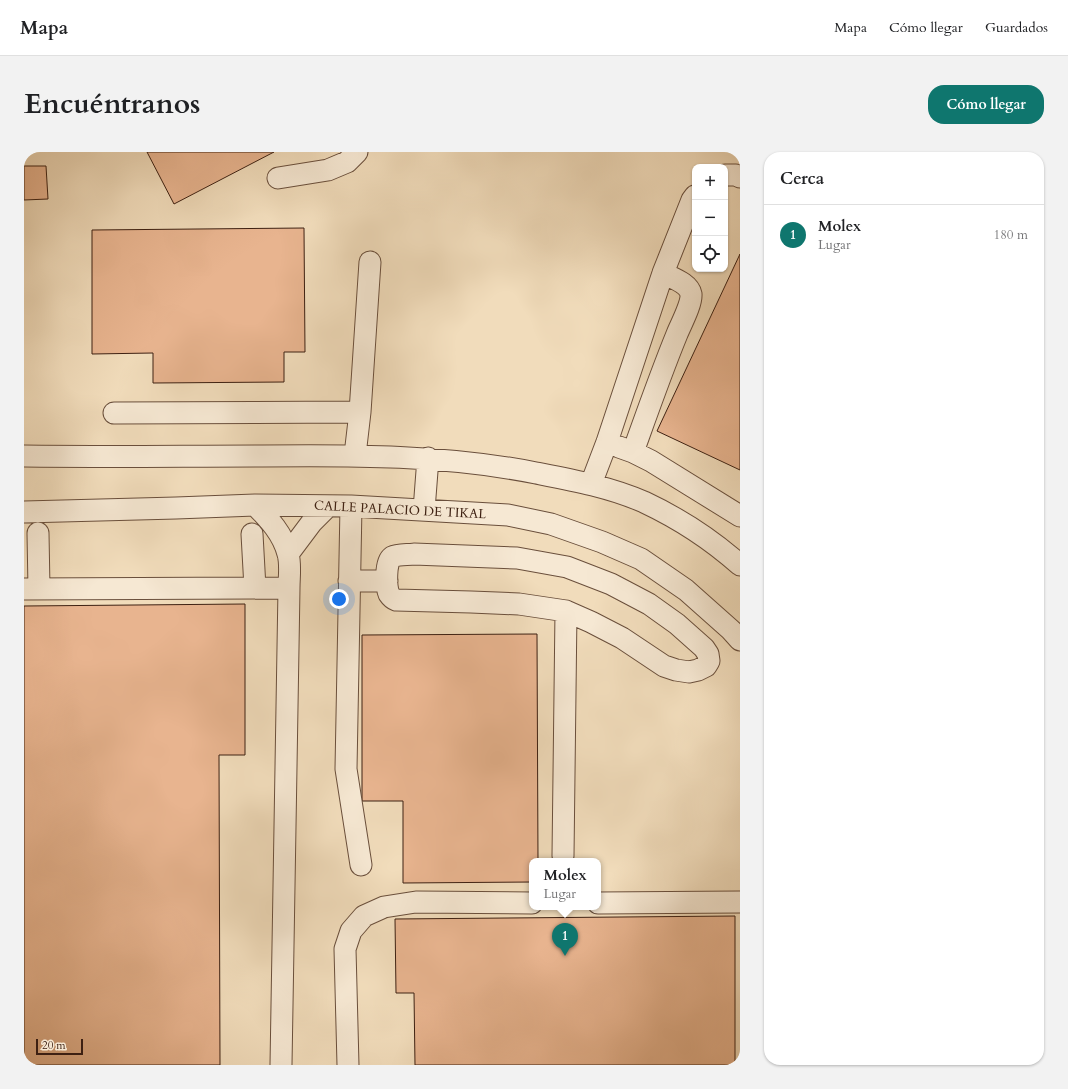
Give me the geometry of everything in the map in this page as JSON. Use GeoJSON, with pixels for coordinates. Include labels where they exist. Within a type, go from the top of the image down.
{"type":"FeatureCollection","features":[{"type":"Feature","properties":{"kind":"street"},"geometry":{"type":"LineString","coordinates":[[278,178],[328,170],[347,162],[357,152]]}},
{"type":"Feature","properties":{"kind":"street"},"geometry":{"type":"LineString","coordinates":[[728,174],[740,177]]}},
{"type":"Feature","properties":{"kind":"street"},"geometry":{"type":"LineString","coordinates":[[591,484],[607,442],[663,273],[692,200]]}},
{"type":"Feature","properties":{"kind":"street"},"geometry":{"type":"LineString","coordinates":[[355,455],[360,412],[370,262]]}},
{"type":"Feature","properties":{"kind":"street"},"geometry":{"type":"LineString","coordinates":[[633,452],[676,335],[691,300],[691,293],[683,283],[663,273]]}},
{"type":"Feature","properties":{"kind":"street"},"geometry":{"type":"LineString","coordinates":[[114,413],[360,412]]}},
{"type":"Feature","properties":{"kind":"street"},"geometry":{"type":"LineString","coordinates":[[607,442],[633,452],[658,465],[740,516]]}},
{"type":"Feature","properties":{"kind":"street"},"geometry":{"type":"LineString","coordinates":[[24,456],[355,455],[428,458],[511,468],[591,484],[643,502],[685,525],[728,554],[740,565]]}},
{"type":"Feature","properties":{"kind":"street"},"geometry":{"type":"LineString","coordinates":[[424,510],[428,458]]}},
{"type":"Feature","properties":{"kind":"street"},"geometry":{"type":"LineString","coordinates":[[255,505],[272,523],[281,537],[288,554],[289,588],[282,1065]]}},
{"type":"Feature","properties":{"kind":"street","name":"CALLE PALACIO DE TIKAL"},"geometry":{"type":"LineString","coordinates":[[24,512],[255,505],[351,506],[508,515],[551,524],[602,542],[641,560],[686,590],[731,630],[740,640]]}},
{"type":"Feature","properties":{"kind":"street"},"geometry":{"type":"LineString","coordinates":[[288,554],[312,522],[328,506]]}},
{"type":"Feature","properties":{"kind":"street"},"geometry":{"type":"LineString","coordinates":[[351,506],[346,769],[361,865]]}},
{"type":"Feature","properties":{"kind":"street"},"geometry":{"type":"LineString","coordinates":[[38,533],[32,589],[289,588]]}},
{"type":"Feature","properties":{"kind":"street"},"geometry":{"type":"LineString","coordinates":[[252,534],[255,588]]}},
{"type":"Feature","properties":{"kind":"street"},"geometry":{"type":"LineString","coordinates":[[414,554],[517,558],[568,567],[611,584],[649,604],[677,624],[704,648],[708,654],[709,661],[706,666],[698,670],[688,672],[664,666],[622,638],[566,611],[519,604],[396,600],[392,598],[389,593],[386,581],[388,563],[391,558],[396,555],[414,554]]}},
{"type":"Feature","properties":{"kind":"street"},"geometry":{"type":"LineString","coordinates":[[349,581],[386,581]]}},
{"type":"Feature","properties":{"kind":"street"},"geometry":{"type":"LineString","coordinates":[[563,856],[566,611]]}},
{"type":"Feature","properties":{"kind":"street"},"geometry":{"type":"LineString","coordinates":[[348,1065],[345,949],[352,931],[364,916],[384,907],[416,902],[529,903]]}},
{"type":"Feature","properties":{"kind":"street"},"geometry":{"type":"LineString","coordinates":[[601,903],[740,902]]}},
{"type":"Feature","properties":{"kind":"building"},"geometry":{"type":"Polygon","coordinates":[[[147,152],[274,152],[174,204],[147,152]]]}},
{"type":"Feature","properties":{"kind":"building"},"geometry":{"type":"Polygon","coordinates":[[[24,166],[46,166],[48,199],[24,200],[24,166]]]}},
{"type":"Feature","properties":{"kind":"building"},"geometry":{"type":"Polygon","coordinates":[[[304,228],[305,352],[284,352],[284,382],[153,383],[153,353],[92,354],[92,230],[304,228]]]}},
{"type":"Feature","properties":{"kind":"building"},"geometry":{"type":"Polygon","coordinates":[[[740,254],[740,470],[657,431],[740,254]]]}},
{"type":"Feature","properties":{"kind":"building"},"geometry":{"type":"Polygon","coordinates":[[[245,604],[245,755],[219,755],[220,1065],[24,1065],[24,606],[245,604]]]}},
{"type":"Feature","properties":{"kind":"building"},"geometry":{"type":"Polygon","coordinates":[[[537,634],[538,858],[529,858],[529,882],[403,883],[403,801],[362,801],[362,635],[537,634]]]}},
{"type":"Feature","properties":{"kind":"building"},"geometry":{"type":"Polygon","coordinates":[[[735,916],[735,1065],[415,1065],[414,993],[396,993],[395,919],[735,916]]]}},
{"type":"Feature","properties":{"kind":"place","name":"Molex"},"geometry":{"type":"Point","coordinates":[565,956]}}]}
